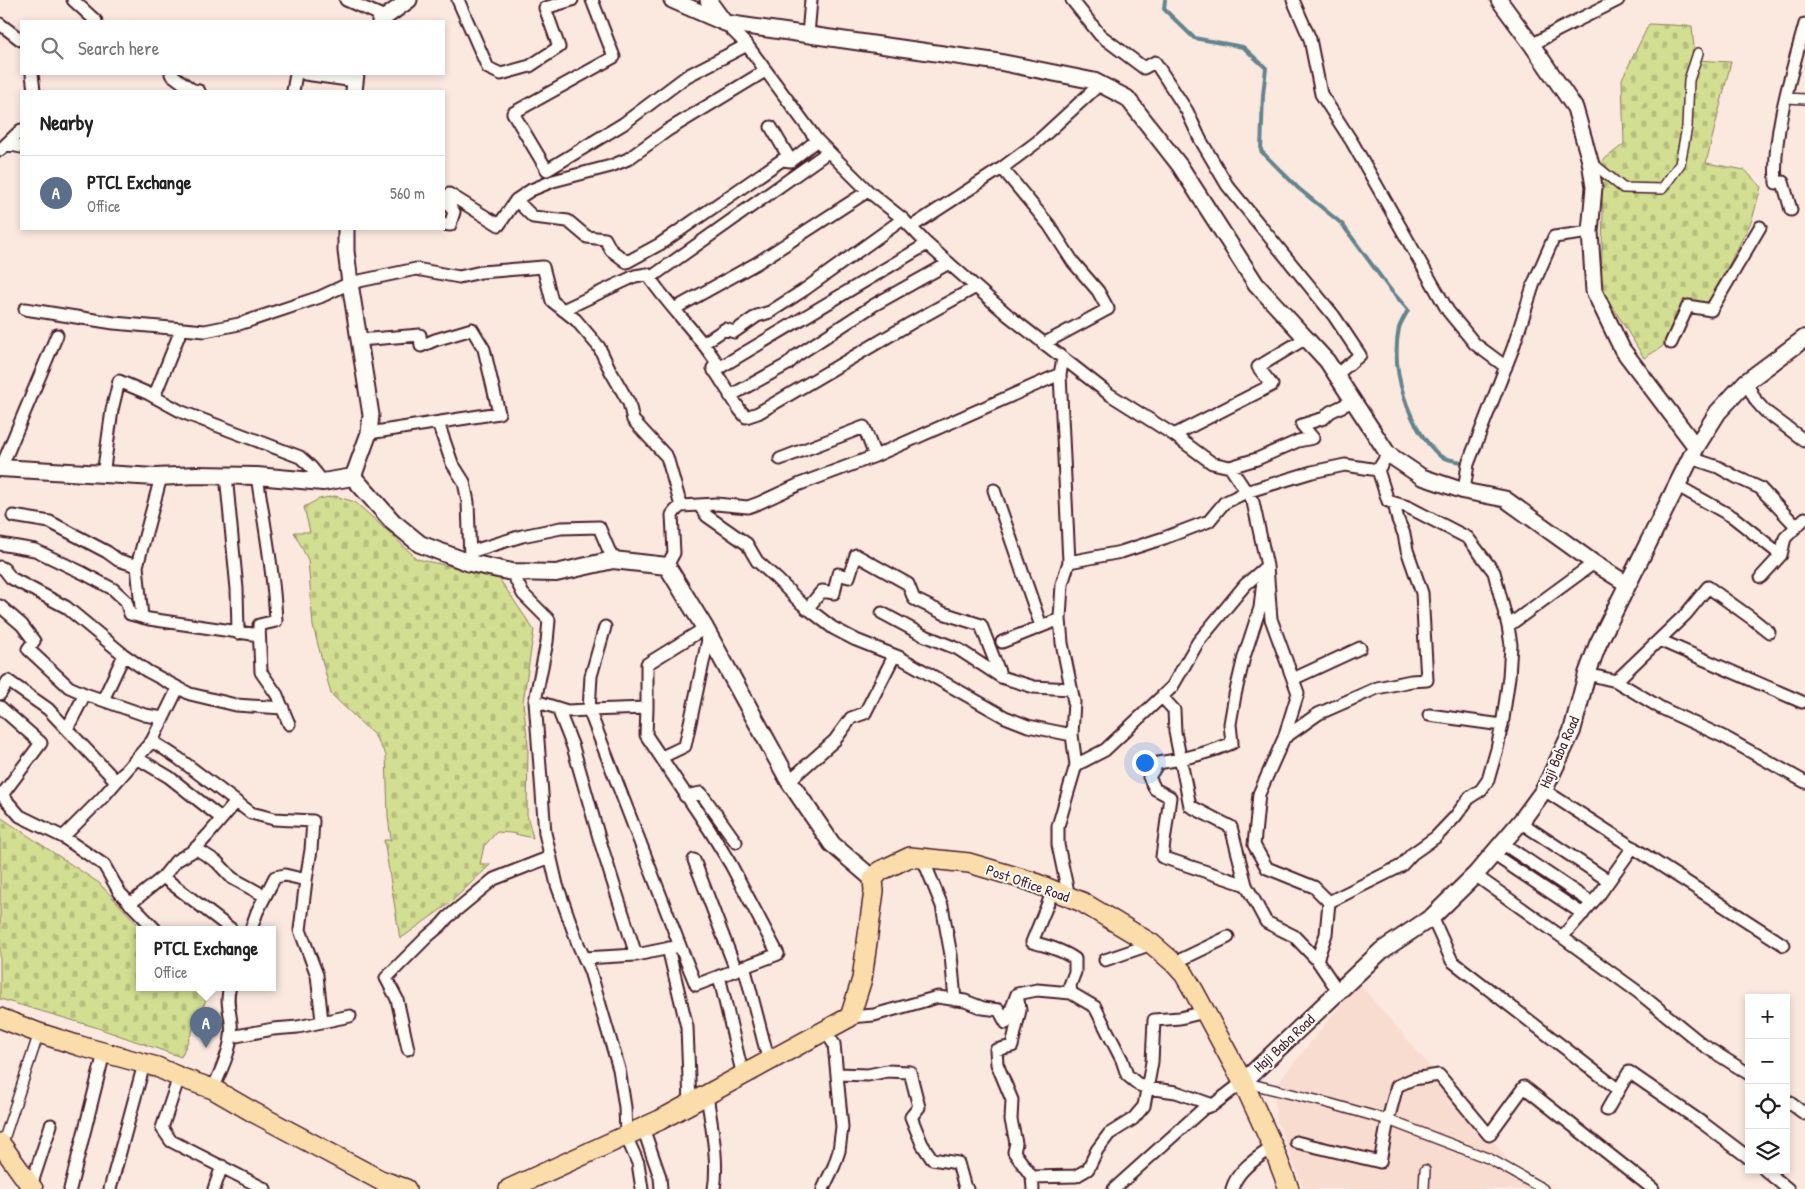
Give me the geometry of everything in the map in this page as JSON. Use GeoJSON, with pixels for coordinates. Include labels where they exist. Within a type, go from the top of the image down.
{"type":"FeatureCollection","features":[{"type":"Feature","properties":{"kind":"main road","name":"Haji Baba Road"},"geometry":{"type":"LineString","coordinates":[[1243,1082],[1381,951],[1432,917],[1475,875],[1520,822],[1544,790],[1572,731],[1587,674],[1598,644],[1626,584],[1694,452],[1718,412],[1746,382],[1805,338]]}},
{"type":"Feature","properties":{"kind":"main road"},"geometry":{"type":"LineString","coordinates":[[0,468],[160,477],[258,476],[323,482],[353,477],[393,522],[420,544],[512,572],[556,573],[612,560],[668,566],[707,632],[788,781],[832,844],[873,879],[874,891],[862,979],[854,999],[850,1017],[743,1076],[635,1132],[509,1189]]}},
{"type":"Feature","properties":{"kind":"main road","name":"Post Office Road"},"geometry":{"type":"LineString","coordinates":[[873,879],[880,871],[910,857],[969,863],[1030,881],[1082,902],[1152,944],[1184,974],[1243,1082],[1273,1147],[1289,1189]]}},
{"type":"Feature","properties":{"kind":"main road"},"geometry":{"type":"LineString","coordinates":[[0,1018],[39,1033],[157,1067],[179,1078],[213,1089],[251,1112],[380,1180],[406,1189]]}},
{"type":"Feature","properties":{"kind":"main road"},"geometry":{"type":"LineString","coordinates":[[1,1144],[32,1187]]}},
{"type":"Feature","properties":{"kind":"street"},"geometry":{"type":"LineString","coordinates":[[73,0],[95,20]]}},
{"type":"Feature","properties":{"kind":"street"},"geometry":{"type":"LineString","coordinates":[[346,0],[382,19],[409,0]]}},
{"type":"Feature","properties":{"kind":"street"},"geometry":{"type":"LineString","coordinates":[[458,0],[488,68],[501,74],[530,66],[559,47],[545,8],[572,0]]}},
{"type":"Feature","properties":{"kind":"street"},"geometry":{"type":"LineString","coordinates":[[592,0],[614,57],[513,113],[546,170],[623,124],[687,76],[747,45]]}},
{"type":"Feature","properties":{"kind":"street"},"geometry":{"type":"LineString","coordinates":[[672,0],[725,23],[999,62],[1094,81],[1127,98],[1180,166],[1256,284],[1327,361],[1335,376],[1388,454],[1422,477],[1464,491],[1506,499],[1626,584]]}},
{"type":"Feature","properties":{"kind":"street"},"geometry":{"type":"LineString","coordinates":[[708,0],[725,23],[747,45],[817,140],[868,191],[907,223],[927,244],[1043,344],[1109,394],[1174,435],[1212,462],[1230,467],[1257,459],[1298,441],[1313,438],[1302,425],[1324,418],[1330,412],[1353,401]]}},
{"type":"Feature","properties":{"kind":"street"},"geometry":{"type":"LineString","coordinates":[[808,35],[811,0]]}},
{"type":"Feature","properties":{"kind":"street"},"geometry":{"type":"LineString","coordinates":[[1072,0],[1100,35],[1122,53],[1144,68],[1155,62],[1187,110],[1200,139],[1227,185],[1334,316],[1360,354],[1335,376]]}},
{"type":"Feature","properties":{"kind":"street"},"geometry":{"type":"LineString","coordinates":[[1293,0],[1310,39],[1321,94],[1352,142],[1448,311],[1474,344],[1506,367]]}},
{"type":"Feature","properties":{"kind":"street"},"geometry":{"type":"LineString","coordinates":[[1499,0],[1575,108],[1590,161],[1594,187],[1590,232],[1594,291],[1622,350],[1694,452],[1736,477],[1760,488],[1796,526]]}},
{"type":"Feature","properties":{"kind":"street"},"geometry":{"type":"LineString","coordinates":[[1532,45],[1618,0]]}},
{"type":"Feature","properties":{"kind":"street"},"geometry":{"type":"LineString","coordinates":[[0,24],[20,39]]}},
{"type":"Feature","properties":{"kind":"street"},"geometry":{"type":"LineString","coordinates":[[1791,210],[1774,162],[1786,98],[1805,24]]}},
{"type":"Feature","properties":{"kind":"street"},"geometry":{"type":"LineString","coordinates":[[1590,161],[1623,188],[1662,189],[1680,164],[1688,127],[1689,80],[1698,53]]}},
{"type":"Feature","properties":{"kind":"street"},"geometry":{"type":"LineString","coordinates":[[445,224],[450,225],[454,212],[445,200],[449,194],[499,225],[516,200],[531,190],[553,181],[589,173],[628,159],[668,130],[765,70]]}},
{"type":"Feature","properties":{"kind":"street"},"geometry":{"type":"LineString","coordinates":[[32,75],[34,90]]}},
{"type":"Feature","properties":{"kind":"street"},"geometry":{"type":"LineString","coordinates":[[172,75],[196,90]]}},
{"type":"Feature","properties":{"kind":"street"},"geometry":{"type":"LineString","coordinates":[[293,90],[296,75]]}},
{"type":"Feature","properties":{"kind":"street"},"geometry":{"type":"LineString","coordinates":[[312,75],[355,82]]}},
{"type":"Feature","properties":{"kind":"street"},"geometry":{"type":"LineString","coordinates":[[704,343],[725,329],[734,332],[757,316],[770,312],[907,223],[1002,168],[1037,142],[1100,84]]}},
{"type":"Feature","properties":{"kind":"street"},"geometry":{"type":"LineString","coordinates":[[1786,98],[1805,99]]}},
{"type":"Feature","properties":{"kind":"street"},"geometry":{"type":"LineString","coordinates":[[770,127],[791,161]]}},
{"type":"Feature","properties":{"kind":"street"},"geometry":{"type":"LineString","coordinates":[[3,147],[20,131]]}},
{"type":"Feature","properties":{"kind":"street"},"geometry":{"type":"LineString","coordinates":[[516,200],[533,217],[568,221],[587,237],[605,239],[611,250],[627,262],[660,244],[782,160],[791,161],[817,140]]}},
{"type":"Feature","properties":{"kind":"street"},"geometry":{"type":"LineString","coordinates":[[3,147],[20,147]]}},
{"type":"Feature","properties":{"kind":"street"},"geometry":{"type":"LineString","coordinates":[[650,278],[828,152]]}},
{"type":"Feature","properties":{"kind":"street"},"geometry":{"type":"LineString","coordinates":[[1002,168],[1049,225],[1073,262],[1098,291],[1108,309],[1043,344]]}},
{"type":"Feature","properties":{"kind":"street"},"geometry":{"type":"LineString","coordinates":[[674,309],[757,263],[868,191]]}},
{"type":"Feature","properties":{"kind":"street"},"geometry":{"type":"LineString","coordinates":[[1671,342],[1688,306],[1711,310],[1760,227]]}},
{"type":"Feature","properties":{"kind":"street"},"geometry":{"type":"LineString","coordinates":[[346,230],[346,251],[350,283],[372,415],[369,433],[353,477]]}},
{"type":"Feature","properties":{"kind":"street"},"geometry":{"type":"LineString","coordinates":[[1464,491],[1468,464],[1506,367],[1534,283],[1554,237],[1590,232]]}},
{"type":"Feature","properties":{"kind":"street"},"geometry":{"type":"LineString","coordinates":[[714,371],[927,244]]}},
{"type":"Feature","properties":{"kind":"street"},"geometry":{"type":"LineString","coordinates":[[730,396],[788,364],[796,356],[874,305],[949,263]]}},
{"type":"Feature","properties":{"kind":"street"},"geometry":{"type":"LineString","coordinates":[[25,309],[114,323],[205,331],[239,324],[320,297],[350,283],[416,269],[459,277],[481,272],[542,267],[552,302],[576,320],[599,346],[629,403],[633,420],[667,457],[682,506]]}},
{"type":"Feature","properties":{"kind":"street"},"geometry":{"type":"LineString","coordinates":[[563,310],[635,276],[647,274],[704,343],[717,363],[713,368],[714,371],[746,417],[758,413],[976,287]]}},
{"type":"Feature","properties":{"kind":"street"},"geometry":{"type":"LineString","coordinates":[[359,340],[420,335],[421,346],[472,329],[484,349],[499,413],[369,433]]}},
{"type":"Feature","properties":{"kind":"street"},"geometry":{"type":"LineString","coordinates":[[154,397],[181,330]]}},
{"type":"Feature","properties":{"kind":"street"},"geometry":{"type":"LineString","coordinates":[[0,468],[57,335]]}},
{"type":"Feature","properties":{"kind":"street"},"geometry":{"type":"LineString","coordinates":[[1174,435],[1272,385],[1258,366],[1306,338]]}},
{"type":"Feature","properties":{"kind":"street"},"geometry":{"type":"LineString","coordinates":[[1063,359],[1060,374],[1069,562],[1062,584],[1060,619],[1062,643],[1074,702],[1072,735],[1076,764],[1058,826],[1061,894],[1032,942],[1061,951],[1075,959],[1075,972],[1070,985],[1071,993]]}},
{"type":"Feature","properties":{"kind":"street"},"geometry":{"type":"LineString","coordinates":[[668,566],[674,552],[672,516],[682,506],[716,504],[748,506],[875,456],[1060,374]]}},
{"type":"Feature","properties":{"kind":"street"},"geometry":{"type":"LineString","coordinates":[[103,475],[112,410],[119,381],[182,412],[300,457],[323,482]]}},
{"type":"Feature","properties":{"kind":"street"},"geometry":{"type":"LineString","coordinates":[[1746,382],[1756,401],[1765,411],[1805,441]]}},
{"type":"Feature","properties":{"kind":"street"},"geometry":{"type":"LineString","coordinates":[[438,423],[452,463],[464,482],[468,502],[470,558],[522,536],[561,528],[599,527],[612,560]]}},
{"type":"Feature","properties":{"kind":"street"},"geometry":{"type":"LineString","coordinates":[[780,459],[864,427],[875,456]]}},
{"type":"Feature","properties":{"kind":"street"},"geometry":{"type":"LineString","coordinates":[[1329,902],[1400,866],[1412,854],[1436,837],[1455,817],[1470,797],[1481,790],[1488,780],[1502,725],[1509,677],[1511,646],[1508,626],[1494,572],[1468,538],[1408,507],[1388,501],[1378,470],[1388,454]]}},
{"type":"Feature","properties":{"kind":"street"},"geometry":{"type":"LineString","coordinates":[[1069,562],[1121,552],[1164,538],[1209,521],[1224,503],[1246,492],[1312,472],[1345,465],[1378,470]]}},
{"type":"Feature","properties":{"kind":"street"},"geometry":{"type":"LineString","coordinates":[[1230,467],[1253,502],[1267,566],[1271,619],[1298,693],[1284,738],[1259,794],[1254,845],[1267,868],[1314,887],[1329,902]]}},
{"type":"Feature","properties":{"kind":"street"},"geometry":{"type":"LineString","coordinates":[[226,475],[238,633]]}},
{"type":"Feature","properties":{"kind":"street"},"geometry":{"type":"LineString","coordinates":[[258,476],[270,569],[275,590],[276,621],[259,625],[261,672],[277,695],[289,724]]}},
{"type":"Feature","properties":{"kind":"street"},"geometry":{"type":"LineString","coordinates":[[142,618],[137,566],[160,477]]}},
{"type":"Feature","properties":{"kind":"street"},"geometry":{"type":"LineString","coordinates":[[1678,486],[1733,517],[1781,555]]}},
{"type":"Feature","properties":{"kind":"street"},"geometry":{"type":"LineString","coordinates":[[994,490],[1041,626]]}},
{"type":"Feature","properties":{"kind":"street"},"geometry":{"type":"LineString","coordinates":[[1284,738],[1318,714],[1378,688],[1427,680],[1422,593],[1407,550],[1394,503]]}},
{"type":"Feature","properties":{"kind":"street"},"geometry":{"type":"LineString","coordinates":[[699,505],[707,516],[748,544],[757,562],[807,608],[832,628],[894,656],[1005,717],[1028,726],[1072,735]]}},
{"type":"Feature","properties":{"kind":"street"},"geometry":{"type":"LineString","coordinates":[[12,516],[50,522],[108,552],[118,560],[137,566]]}},
{"type":"Feature","properties":{"kind":"street"},"geometry":{"type":"LineString","coordinates":[[1761,577],[1781,555],[1785,538],[1805,518]]}},
{"type":"Feature","properties":{"kind":"street"},"geometry":{"type":"LineString","coordinates":[[0,544],[36,550],[113,589],[126,600],[130,614],[142,618],[259,635]]}},
{"type":"Feature","properties":{"kind":"street"},"geometry":{"type":"LineString","coordinates":[[807,608],[822,591],[834,593],[838,574],[849,577],[856,555],[908,584],[914,599],[944,614],[981,624],[1002,677]]}},
{"type":"Feature","properties":{"kind":"street"},"geometry":{"type":"LineString","coordinates":[[1508,626],[1594,563]]}},
{"type":"Feature","properties":{"kind":"street"},"geometry":{"type":"LineString","coordinates":[[1076,764],[1105,750],[1172,687],[1198,642],[1245,585],[1267,566]]}},
{"type":"Feature","properties":{"kind":"street"},"geometry":{"type":"LineString","coordinates":[[1246,885],[1162,857],[1170,797],[1156,790],[1149,777],[1158,763],[1180,760],[1216,750],[1232,743],[1230,724],[1235,695],[1244,657],[1260,608],[1267,566]]}},
{"type":"Feature","properties":{"kind":"street"},"geometry":{"type":"LineString","coordinates":[[1,571],[66,607],[124,655],[147,671],[190,694],[236,705],[282,708]]}},
{"type":"Feature","properties":{"kind":"street"},"geometry":{"type":"LineString","coordinates":[[512,572],[523,594],[549,620],[547,642],[535,701],[545,833],[550,857],[557,885],[590,971],[619,1069],[626,1107],[635,1132],[660,1177],[661,1189]]}},
{"type":"Feature","properties":{"kind":"street"},"geometry":{"type":"LineString","coordinates":[[1616,681],[1686,614],[1708,587],[1769,632]]}},
{"type":"Feature","properties":{"kind":"street"},"geometry":{"type":"LineString","coordinates":[[0,606],[22,625],[34,641],[28,649],[69,687],[145,715],[163,718]]}},
{"type":"Feature","properties":{"kind":"street"},"geometry":{"type":"LineString","coordinates":[[882,613],[922,636],[958,649],[1002,677],[1034,687],[1071,689]]}},
{"type":"Feature","properties":{"kind":"street"},"geometry":{"type":"LineString","coordinates":[[1002,642],[1060,619]]}},
{"type":"Feature","properties":{"kind":"street"},"geometry":{"type":"LineString","coordinates":[[605,628],[591,676],[590,710],[696,985],[778,954],[731,864],[646,735],[647,664],[707,632]]}},
{"type":"Feature","properties":{"kind":"street"},"geometry":{"type":"LineString","coordinates":[[662,757],[685,746],[707,632]]}},
{"type":"Feature","properties":{"kind":"street"},"geometry":{"type":"LineString","coordinates":[[1659,640],[1802,702]]}},
{"type":"Feature","properties":{"kind":"street"},"geometry":{"type":"LineString","coordinates":[[1293,679],[1360,648]]}},
{"type":"Feature","properties":{"kind":"street"},"geometry":{"type":"LineString","coordinates":[[103,700],[124,655]]}},
{"type":"Feature","properties":{"kind":"street"},"geometry":{"type":"LineString","coordinates":[[788,781],[835,740],[851,718],[865,713],[894,656]]}},
{"type":"Feature","properties":{"kind":"street"},"geometry":{"type":"LineString","coordinates":[[1587,674],[1616,681],[1661,708],[1726,738],[1805,782]]}},
{"type":"Feature","properties":{"kind":"street"},"geometry":{"type":"LineString","coordinates":[[0,694],[8,681],[48,709],[116,781]]}},
{"type":"Feature","properties":{"kind":"street"},"geometry":{"type":"LineString","coordinates":[[63,837],[152,741],[178,688]]}},
{"type":"Feature","properties":{"kind":"street"},"geometry":{"type":"LineString","coordinates":[[67,729],[84,694]]}},
{"type":"Feature","properties":{"kind":"street"},"geometry":{"type":"LineString","coordinates":[[1162,697],[1174,710],[1175,732],[1190,806],[1231,827],[1246,885],[1266,922],[1294,936],[1317,960],[1338,991]]}},
{"type":"Feature","properties":{"kind":"street"},"geometry":{"type":"LineString","coordinates":[[535,701],[567,711],[647,708]]}},
{"type":"Feature","properties":{"kind":"street"},"geometry":{"type":"LineString","coordinates":[[0,707],[41,743],[1,794],[20,816],[63,837],[104,865],[120,893],[151,926]]}},
{"type":"Feature","properties":{"kind":"street"},"geometry":{"type":"LineString","coordinates":[[558,709],[573,747],[636,955]]}},
{"type":"Feature","properties":{"kind":"street"},"geometry":{"type":"LineString","coordinates":[[1429,715],[1502,725]]}},
{"type":"Feature","properties":{"kind":"street"},"geometry":{"type":"LineString","coordinates":[[152,741],[178,758],[250,813],[274,819],[313,821],[300,930],[317,975],[322,1021]]}},
{"type":"Feature","properties":{"kind":"street"},"geometry":{"type":"LineString","coordinates":[[137,758],[169,777],[221,818]]}},
{"type":"Feature","properties":{"kind":"street"},"geometry":{"type":"LineString","coordinates":[[1544,790],[1784,944]]}},
{"type":"Feature","properties":{"kind":"street"},"geometry":{"type":"LineString","coordinates":[[686,796],[701,793],[736,842]]}},
{"type":"Feature","properties":{"kind":"street"},"geometry":{"type":"LineString","coordinates":[[130,904],[163,877],[176,861],[196,848],[236,802]]}},
{"type":"Feature","properties":{"kind":"street"},"geometry":{"type":"LineString","coordinates":[[1520,822],[1609,881]]}},
{"type":"Feature","properties":{"kind":"street"},"geometry":{"type":"LineString","coordinates":[[1562,937],[1592,903],[1633,847]]}},
{"type":"Feature","properties":{"kind":"street"},"geometry":{"type":"LineString","coordinates":[[196,848],[218,862],[232,878],[265,896]]}},
{"type":"Feature","properties":{"kind":"street"},"geometry":{"type":"LineString","coordinates":[[1498,848],[1592,903]]}},
{"type":"Feature","properties":{"kind":"street"},"geometry":{"type":"LineString","coordinates":[[1498,848],[1583,914]]}},
{"type":"Feature","properties":{"kind":"street"},"geometry":{"type":"LineString","coordinates":[[408,1049],[397,999],[386,978],[448,917],[494,879],[550,857]]}},
{"type":"Feature","properties":{"kind":"street"},"geometry":{"type":"LineString","coordinates":[[923,858],[942,906],[951,955],[955,1000]]}},
{"type":"Feature","properties":{"kind":"street"},"geometry":{"type":"LineString","coordinates":[[694,860],[740,968],[769,1062]]}},
{"type":"Feature","properties":{"kind":"street"},"geometry":{"type":"LineString","coordinates":[[252,926],[275,877],[285,875],[306,880]]}},
{"type":"Feature","properties":{"kind":"street"},"geometry":{"type":"LineString","coordinates":[[1475,875],[1638,992],[1703,1045],[1745,1071]]}},
{"type":"Feature","properties":{"kind":"street"},"geometry":{"type":"LineString","coordinates":[[163,877],[227,926]]}},
{"type":"Feature","properties":{"kind":"street"},"geometry":{"type":"LineString","coordinates":[[1317,960],[1326,934],[1329,902]]}},
{"type":"Feature","properties":{"kind":"street"},"geometry":{"type":"LineString","coordinates":[[1432,917],[1452,961],[1619,1090]]}},
{"type":"Feature","properties":{"kind":"street"},"geometry":{"type":"LineString","coordinates":[[1174,963],[1228,937]]}},
{"type":"Feature","properties":{"kind":"street"},"geometry":{"type":"LineString","coordinates":[[1105,960],[1152,944]]}},
{"type":"Feature","properties":{"kind":"street"},"geometry":{"type":"LineString","coordinates":[[584,958],[636,955],[680,946]]}},
{"type":"Feature","properties":{"kind":"street"},"geometry":{"type":"LineString","coordinates":[[668,948],[687,1027],[690,1104]]}},
{"type":"Feature","properties":{"kind":"street"},"geometry":{"type":"LineString","coordinates":[[719,976],[743,1076]]}},
{"type":"Feature","properties":{"kind":"street"},"geometry":{"type":"LineString","coordinates":[[1017,994],[1038,990],[1071,993],[1096,1007],[1122,1060],[1126,1075],[1139,1085],[1176,1092],[1213,1105]]}},
{"type":"Feature","properties":{"kind":"street"},"geometry":{"type":"LineString","coordinates":[[213,1089],[232,1037],[232,1022],[225,991]]}},
{"type":"Feature","properties":{"kind":"street"},"geometry":{"type":"LineString","coordinates":[[850,1017],[874,1015],[938,997],[999,1010],[1006,1023],[1017,994]]}},
{"type":"Feature","properties":{"kind":"street"},"geometry":{"type":"LineString","coordinates":[[1017,994],[1020,1010],[1012,1046],[996,1050],[997,1064],[1012,1100],[1011,1120],[1016,1142],[1014,1152],[1033,1183],[1076,1176],[1088,1169],[1097,1150],[1110,1134],[1132,1119],[1144,1106],[1152,1062],[1154,1020],[1180,1018],[1205,1012]]}},
{"type":"Feature","properties":{"kind":"street"},"geometry":{"type":"LineString","coordinates":[[232,1037],[273,1029],[298,1027],[350,1016]]}},
{"type":"Feature","properties":{"kind":"street"},"geometry":{"type":"LineString","coordinates":[[823,1189],[834,1166],[842,1128],[834,1044],[825,1031]]}},
{"type":"Feature","properties":{"kind":"street"},"geometry":{"type":"LineString","coordinates":[[1,1144],[39,1033]]}},
{"type":"Feature","properties":{"kind":"street"},"geometry":{"type":"LineString","coordinates":[[70,1189],[104,1053]]}},
{"type":"Feature","properties":{"kind":"street"},"geometry":{"type":"LineString","coordinates":[[110,1189],[144,1064]]}},
{"type":"Feature","properties":{"kind":"street"},"geometry":{"type":"LineString","coordinates":[[837,1074],[868,1075],[887,1071],[910,1072],[920,1107],[911,1117],[922,1144],[932,1159],[958,1163],[965,1188],[967,1189]]}},
{"type":"Feature","properties":{"kind":"street"},"geometry":{"type":"LineString","coordinates":[[1607,1110],[1629,1072],[1745,1155]]}},
{"type":"Feature","properties":{"kind":"street"},"geometry":{"type":"LineString","coordinates":[[1296,1142],[1380,1162],[1397,1086],[1413,1079],[1439,1075],[1489,1135],[1524,1087],[1653,1189]]}},
{"type":"Feature","properties":{"kind":"street"},"geometry":{"type":"LineString","coordinates":[[179,1078],[162,1128],[171,1141],[265,1189]]}},
{"type":"Feature","properties":{"kind":"street"},"geometry":{"type":"LineString","coordinates":[[1114,1189],[1204,1108],[1213,1105],[1243,1082],[1388,1120],[1490,1159],[1543,1189]]}},
{"type":"Feature","properties":{"kind":"street"},"geometry":{"type":"LineString","coordinates":[[707,1095],[713,1136],[714,1189]]}},
{"type":"Feature","properties":{"kind":"street"},"geometry":{"type":"LineString","coordinates":[[1790,1103],[1805,1114]]}},
{"type":"Feature","properties":{"kind":"street"},"geometry":{"type":"LineString","coordinates":[[32,1187],[51,1125]]}},
{"type":"Feature","properties":{"kind":"street"},"geometry":{"type":"LineString","coordinates":[[635,1132],[642,1189]]}},
{"type":"Feature","properties":{"kind":"street"},"geometry":{"type":"LineString","coordinates":[[1232,1189],[1234,1181],[1252,1162],[1273,1147]]}},
{"type":"Feature","properties":{"kind":"street"},"geometry":{"type":"LineString","coordinates":[[214,1189],[222,1166]]}},
{"type":"Feature","properties":{"kind":"street"},"geometry":{"type":"LineString","coordinates":[[1424,1189],[1425,1170]]}},
{"type":"Feature","properties":{"kind":"street"},"geometry":{"type":"LineString","coordinates":[[1770,1174],[1788,1189]]}},
{"type":"Feature","properties":{"kind":"shaded area"},"geometry":{"type":"Polygon","coordinates":[[[1359,983],[1489,1135],[1520,1176],[1558,1189],[1304,1189],[1276,1119],[1274,1087],[1359,983]]]}},
{"type":"Feature","properties":{"kind":"green space"},"geometry":{"type":"Polygon","coordinates":[[[1649,24],[1692,26],[1695,60],[1731,62],[1706,163],[1745,170],[1761,187],[1752,220],[1709,304],[1685,301],[1669,337],[1662,347],[1644,358],[1601,288],[1603,212],[1600,176],[1590,161],[1597,165],[1624,144],[1622,79],[1649,24]]]}},
{"type":"Feature","properties":{"kind":"green space"},"geometry":{"type":"Polygon","coordinates":[[[335,496],[355,502],[417,559],[480,573],[496,574],[534,630],[523,702],[528,745],[527,815],[533,838],[497,832],[484,846],[480,864],[491,864],[450,903],[400,939],[384,840],[391,840],[388,816],[386,755],[374,735],[331,694],[313,626],[308,560],[294,532],[310,532],[304,507],[319,499],[335,496]]]}},
{"type":"Feature","properties":{"kind":"green space"},"geometry":{"type":"Polygon","coordinates":[[[0,817],[99,883],[139,926],[136,926],[136,991],[198,991],[206,1000],[181,1057],[95,1027],[0,999],[0,817]]]}},
{"type":"Feature","properties":{"kind":"waterway"},"geometry":{"type":"LineString","coordinates":[[1165,0],[1164,9],[1194,38],[1243,47],[1266,68],[1261,151],[1298,188],[1342,224],[1389,288],[1408,310],[1399,328],[1397,344],[1397,362],[1404,397],[1419,430],[1440,456],[1466,463]]}},
{"type":"Feature","properties":{"kind":"place","name":"PTCL Exchange"},"geometry":{"type":"Point","coordinates":[206,1048]}}]}
